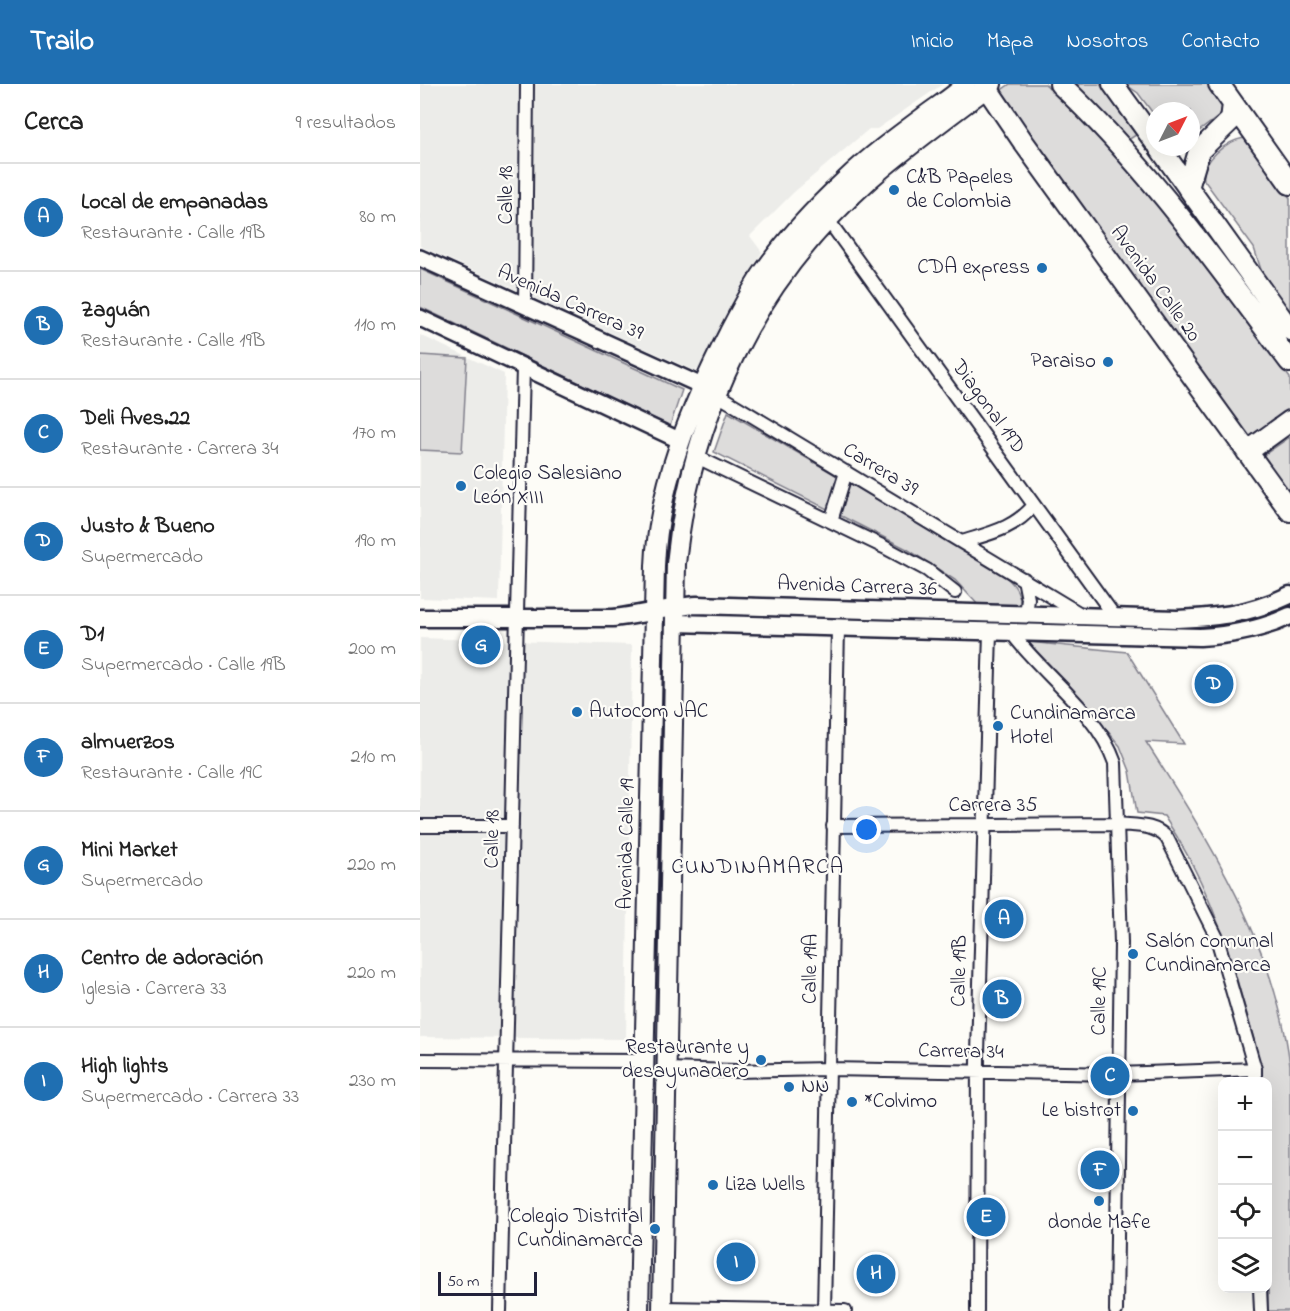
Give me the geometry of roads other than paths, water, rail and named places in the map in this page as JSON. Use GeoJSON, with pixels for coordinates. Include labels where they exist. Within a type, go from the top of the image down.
{"type":"FeatureCollection","features":[{"type":"Feature","properties":{"kind":"highway"},"geometry":{"type":"LineString","coordinates":[[1060,84],[1143,170],[1189,226],[1290,362]]}},
{"type":"Feature","properties":{"kind":"highway"},"geometry":{"type":"LineString","coordinates":[[1113,84],[1146,130]]}},
{"type":"Feature","properties":{"kind":"highway"},"geometry":{"type":"LineString","coordinates":[[1219,84],[1290,184]]}},
{"type":"Feature","properties":{"kind":"highway","name":"Avenida Calle 20"},"geometry":{"type":"LineString","coordinates":[[988,85],[1030,153],[1290,511]]}},
{"type":"Feature","properties":{"kind":"highway"},"geometry":{"type":"LineString","coordinates":[[1188,188],[1196,156],[1202,147],[1232,120],[1233,104]]}},
{"type":"Feature","properties":{"kind":"highway"},"geometry":{"type":"LineString","coordinates":[[1165,156],[1290,330]]}},
{"type":"Feature","properties":{"kind":"highway"},"geometry":{"type":"LineString","coordinates":[[1247,452],[1290,421]]}},
{"type":"Feature","properties":{"kind":"main road"},"geometry":{"type":"LineString","coordinates":[[709,390],[745,303],[764,272],[791,237],[824,200],[861,165],[966,84]]}},
{"type":"Feature","properties":{"kind":"main road"},"geometry":{"type":"LineString","coordinates":[[709,390],[735,352],[772,289],[791,262],[828,220],[869,180],[988,85]]}},
{"type":"Feature","properties":{"kind":"main road","name":"Avenida Calle 19"},"geometry":{"type":"LineString","coordinates":[[639,1311],[654,612],[658,536],[681,441],[709,390]]}},
{"type":"Feature","properties":{"kind":"main road","name":"Avenida Calle 19"},"geometry":{"type":"LineString","coordinates":[[662,1310],[678,548],[687,491],[709,390]]}},
{"type":"Feature","properties":{"kind":"main road","name":"Avenida Carrera 36"},"geometry":{"type":"LineString","coordinates":[[675,615],[704,605],[1177,619],[1223,617],[1254,609],[1290,595]]}},
{"type":"Feature","properties":{"kind":"main road","name":"Avenida Carrera 36"},"geometry":{"type":"LineString","coordinates":[[420,618],[613,618],[654,612],[838,628],[1200,637],[1222,636],[1263,627],[1290,616]]}},
{"type":"Feature","properties":{"kind":"main road"},"geometry":{"type":"LineString","coordinates":[[1011,632],[1018,614]]}},
{"type":"Feature","properties":{"kind":"street","name":"Calle 18"},"geometry":{"type":"LineString","coordinates":[[525,306],[527,84]]}},
{"type":"Feature","properties":{"kind":"street","name":"Diagonal 19D"},"geometry":{"type":"LineString","coordinates":[[828,220],[1115,617]]}},
{"type":"Feature","properties":{"kind":"street","name":"Avenida Carrera 39"},"geometry":{"type":"LineString","coordinates":[[420,258],[709,390]]}},
{"type":"Feature","properties":{"kind":"street"},"geometry":{"type":"LineString","coordinates":[[420,318],[681,441]]}},
{"type":"Feature","properties":{"kind":"street","name":"Calle 18"},"geometry":{"type":"LineString","coordinates":[[500,1311],[523,367]]}},
{"type":"Feature","properties":{"kind":"street","name":"Carrera 39"},"geometry":{"type":"LineString","coordinates":[[709,390],[1083,616]]}},
{"type":"Feature","properties":{"kind":"street"},"geometry":{"type":"LineString","coordinates":[[695,456],[927,570],[955,592]]}},
{"type":"Feature","properties":{"kind":"street"},"geometry":{"type":"LineString","coordinates":[[831,521],[846,472]]}},
{"type":"Feature","properties":{"kind":"street"},"geometry":{"type":"LineString","coordinates":[[962,542],[1009,527],[1024,517],[1034,506]]}},
{"type":"Feature","properties":{"kind":"street"},"geometry":{"type":"LineString","coordinates":[[1018,614],[1028,599],[1024,579]]}},
{"type":"Feature","properties":{"kind":"street","name":"Calle 19A"},"geometry":{"type":"LineString","coordinates":[[824,1311],[838,628]]}},
{"type":"Feature","properties":{"kind":"street","name":"Calle 19B"},"geometry":{"type":"LineString","coordinates":[[977,1311],[978,1072],[990,632]]}},
{"type":"Feature","properties":{"kind":"street","name":"Calle 19C"},"geometry":{"type":"LineString","coordinates":[[1011,632],[1102,735],[1111,750],[1115,763],[1121,944],[1116,1311]]}},
{"type":"Feature","properties":{"kind":"street","name":"Carrera 35"},"geometry":{"type":"LineString","coordinates":[[833,826],[1118,824],[1152,827],[1161,832],[1167,838],[1217,938],[1255,1075]]}},
{"type":"Feature","properties":{"kind":"street"},"geometry":{"type":"LineString","coordinates":[[420,826],[512,826]]}},
{"type":"Feature","properties":{"kind":"street"},"geometry":{"type":"LineString","coordinates":[[420,1060],[645,1061]]}},
{"type":"Feature","properties":{"kind":"street","name":"Carrera 34"},"geometry":{"type":"LineString","coordinates":[[666,1069],[1255,1075]]}},
{"type":"Feature","properties":{"kind":"street"},"geometry":{"type":"LineString","coordinates":[[1260,1293],[1260,1311]]}},
{"type":"Feature","properties":{"kind":"street"},"geometry":{"type":"LineString","coordinates":[[662,1310],[845,1311]]}},
{"type":"Feature","properties":{"kind":"place","name":"C&B Papeles de Colombia"},"geometry":{"type":"Point","coordinates":[894,190]}},
{"type":"Feature","properties":{"kind":"place","name":"CDA express"},"geometry":{"type":"Point","coordinates":[1042,268]}},
{"type":"Feature","properties":{"kind":"place","name":"Paraiso"},"geometry":{"type":"Point","coordinates":[1108,362]}},
{"type":"Feature","properties":{"kind":"place","name":"Colegio Salesiano León XIII"},"geometry":{"type":"Point","coordinates":[461,486]}},
{"type":"Feature","properties":{"kind":"place","name":"Mini Market"},"geometry":{"type":"Point","coordinates":[481,645]}},
{"type":"Feature","properties":{"kind":"place","name":"Justo & Bueno"},"geometry":{"type":"Point","coordinates":[1214,684]}},
{"type":"Feature","properties":{"kind":"place","name":"Autocom JAC"},"geometry":{"type":"Point","coordinates":[577,712]}},
{"type":"Feature","properties":{"kind":"place","name":"Cundinamarca Hotel"},"geometry":{"type":"Point","coordinates":[998,726]}},
{"type":"Feature","properties":{"kind":"place","name":"Local de empanadas"},"geometry":{"type":"Point","coordinates":[1004,919]}},
{"type":"Feature","properties":{"kind":"place","name":"Salón comunal Cundinamarca"},"geometry":{"type":"Point","coordinates":[1133,954]}},
{"type":"Feature","properties":{"kind":"place","name":"Zaguán"},"geometry":{"type":"Point","coordinates":[1002,999]}},
{"type":"Feature","properties":{"kind":"place","name":"Restaurante y desayunadero"},"geometry":{"type":"Point","coordinates":[761,1060]}},
{"type":"Feature","properties":{"kind":"place","name":"Deli Aves.22"},"geometry":{"type":"Point","coordinates":[1110,1076]}},
{"type":"Feature","properties":{"kind":"place","name":"NN"},"geometry":{"type":"Point","coordinates":[789,1087]}},
{"type":"Feature","properties":{"kind":"place","name":"*Colvimo"},"geometry":{"type":"Point","coordinates":[852,1102]}},
{"type":"Feature","properties":{"kind":"place","name":"Le bistrot"},"geometry":{"type":"Point","coordinates":[1133,1111]}},
{"type":"Feature","properties":{"kind":"place","name":"almuerzos"},"geometry":{"type":"Point","coordinates":[1100,1170]}},
{"type":"Feature","properties":{"kind":"place","name":"Liza Wells"},"geometry":{"type":"Point","coordinates":[713,1185]}},
{"type":"Feature","properties":{"kind":"place","name":"donde Mafe"},"geometry":{"type":"Point","coordinates":[1099,1201]}},
{"type":"Feature","properties":{"kind":"place","name":"D1"},"geometry":{"type":"Point","coordinates":[986,1217]}},
{"type":"Feature","properties":{"kind":"place","name":"Colegio Distrital Cundinamarca"},"geometry":{"type":"Point","coordinates":[655,1229]}},
{"type":"Feature","properties":{"kind":"place","name":"High lights"},"geometry":{"type":"Point","coordinates":[736,1262]}},
{"type":"Feature","properties":{"kind":"place","name":"Centro de adoración"},"geometry":{"type":"Point","coordinates":[876,1274]}},
{"type":"Feature","properties":{"kind":"district","name":"CUNDINAMARCA"},"geometry":{"type":"Point","coordinates":[758,868]}}]}
